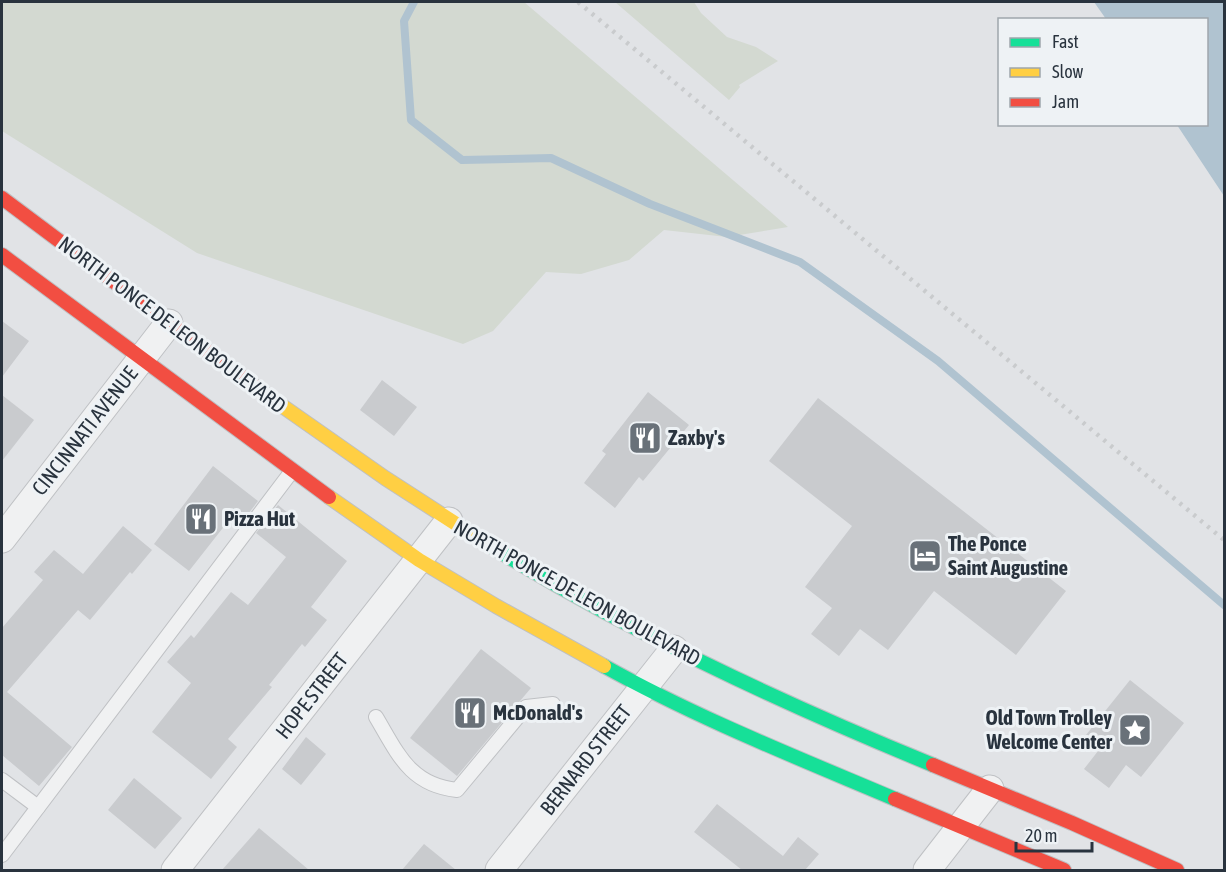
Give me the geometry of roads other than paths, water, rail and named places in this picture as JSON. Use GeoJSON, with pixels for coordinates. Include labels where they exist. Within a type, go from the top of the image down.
{"type":"FeatureCollection","features":[{"type":"Feature","properties":{"kind":"main road","name":"NORTH PONCE DE LEON BOULEVARD"},"geometry":{"type":"LineString","coordinates":[[2,198],[268,396],[449,521],[528,570],[674,649],[831,723],[1177,870]]}},
{"type":"Feature","properties":{"kind":"main road"},"geometry":{"type":"LineString","coordinates":[[2,255],[292,471],[419,560],[496,606],[644,688],[741,734],[1064,870]]}},
{"type":"Feature","properties":{"kind":"street","name":"CINCINNATI AVENUE"},"geometry":{"type":"LineString","coordinates":[[2,539],[169,323]]}},
{"type":"Feature","properties":{"kind":"street","name":"HOPE STREET"},"geometry":{"type":"LineString","coordinates":[[175,870],[449,521]]}},
{"type":"Feature","properties":{"kind":"street","name":"BERNARD STREET"},"geometry":{"type":"LineString","coordinates":[[499,870],[674,649]]}},
{"type":"Feature","properties":{"kind":"street"},"geometry":{"type":"LineString","coordinates":[[927,870],[990,789]]}},
{"type":"Feature","properties":{"kind":"lane"},"geometry":{"type":"LineString","coordinates":[[2,855],[292,471]]}},
{"type":"Feature","properties":{"kind":"lane"},"geometry":{"type":"LineString","coordinates":[[376,717],[402,761],[424,781],[440,788],[457,790],[526,707],[553,704]]}},
{"type":"Feature","properties":{"kind":"lane"},"geometry":{"type":"LineString","coordinates":[[2,780],[38,807]]}},
{"type":"Feature","properties":{"kind":"water"},"geometry":{"type":"Polygon","coordinates":[[[1094,2],[1224,2],[1224,196],[1178,126],[1208,126],[1208,18],[1105,18],[1094,2]]]}},
{"type":"Feature","properties":{"kind":"waterway"},"geometry":{"type":"LineString","coordinates":[[414,2],[404,21],[411,120],[462,160],[551,158],[650,204],[800,262],[938,361],[1224,605]]}},
{"type":"Feature","properties":{"kind":"railway"},"geometry":{"type":"LineString","coordinates":[[578,2],[1224,540]]}},
{"type":"Feature","properties":{"kind":"place","name":"Zaxby's"},"geometry":{"type":"Point","coordinates":[645,438]}},
{"type":"Feature","properties":{"kind":"place","name":"Pizza Hut"},"geometry":{"type":"Point","coordinates":[201,519]}},
{"type":"Feature","properties":{"kind":"place","name":"The Ponce Saint Augustine"},"geometry":{"type":"Point","coordinates":[925,556]}},
{"type":"Feature","properties":{"kind":"place","name":"McDonald's"},"geometry":{"type":"Point","coordinates":[470,713]}},
{"type":"Feature","properties":{"kind":"place","name":"Old Town Trolley Welcome Center"},"geometry":{"type":"Point","coordinates":[1135,730]}}]}
